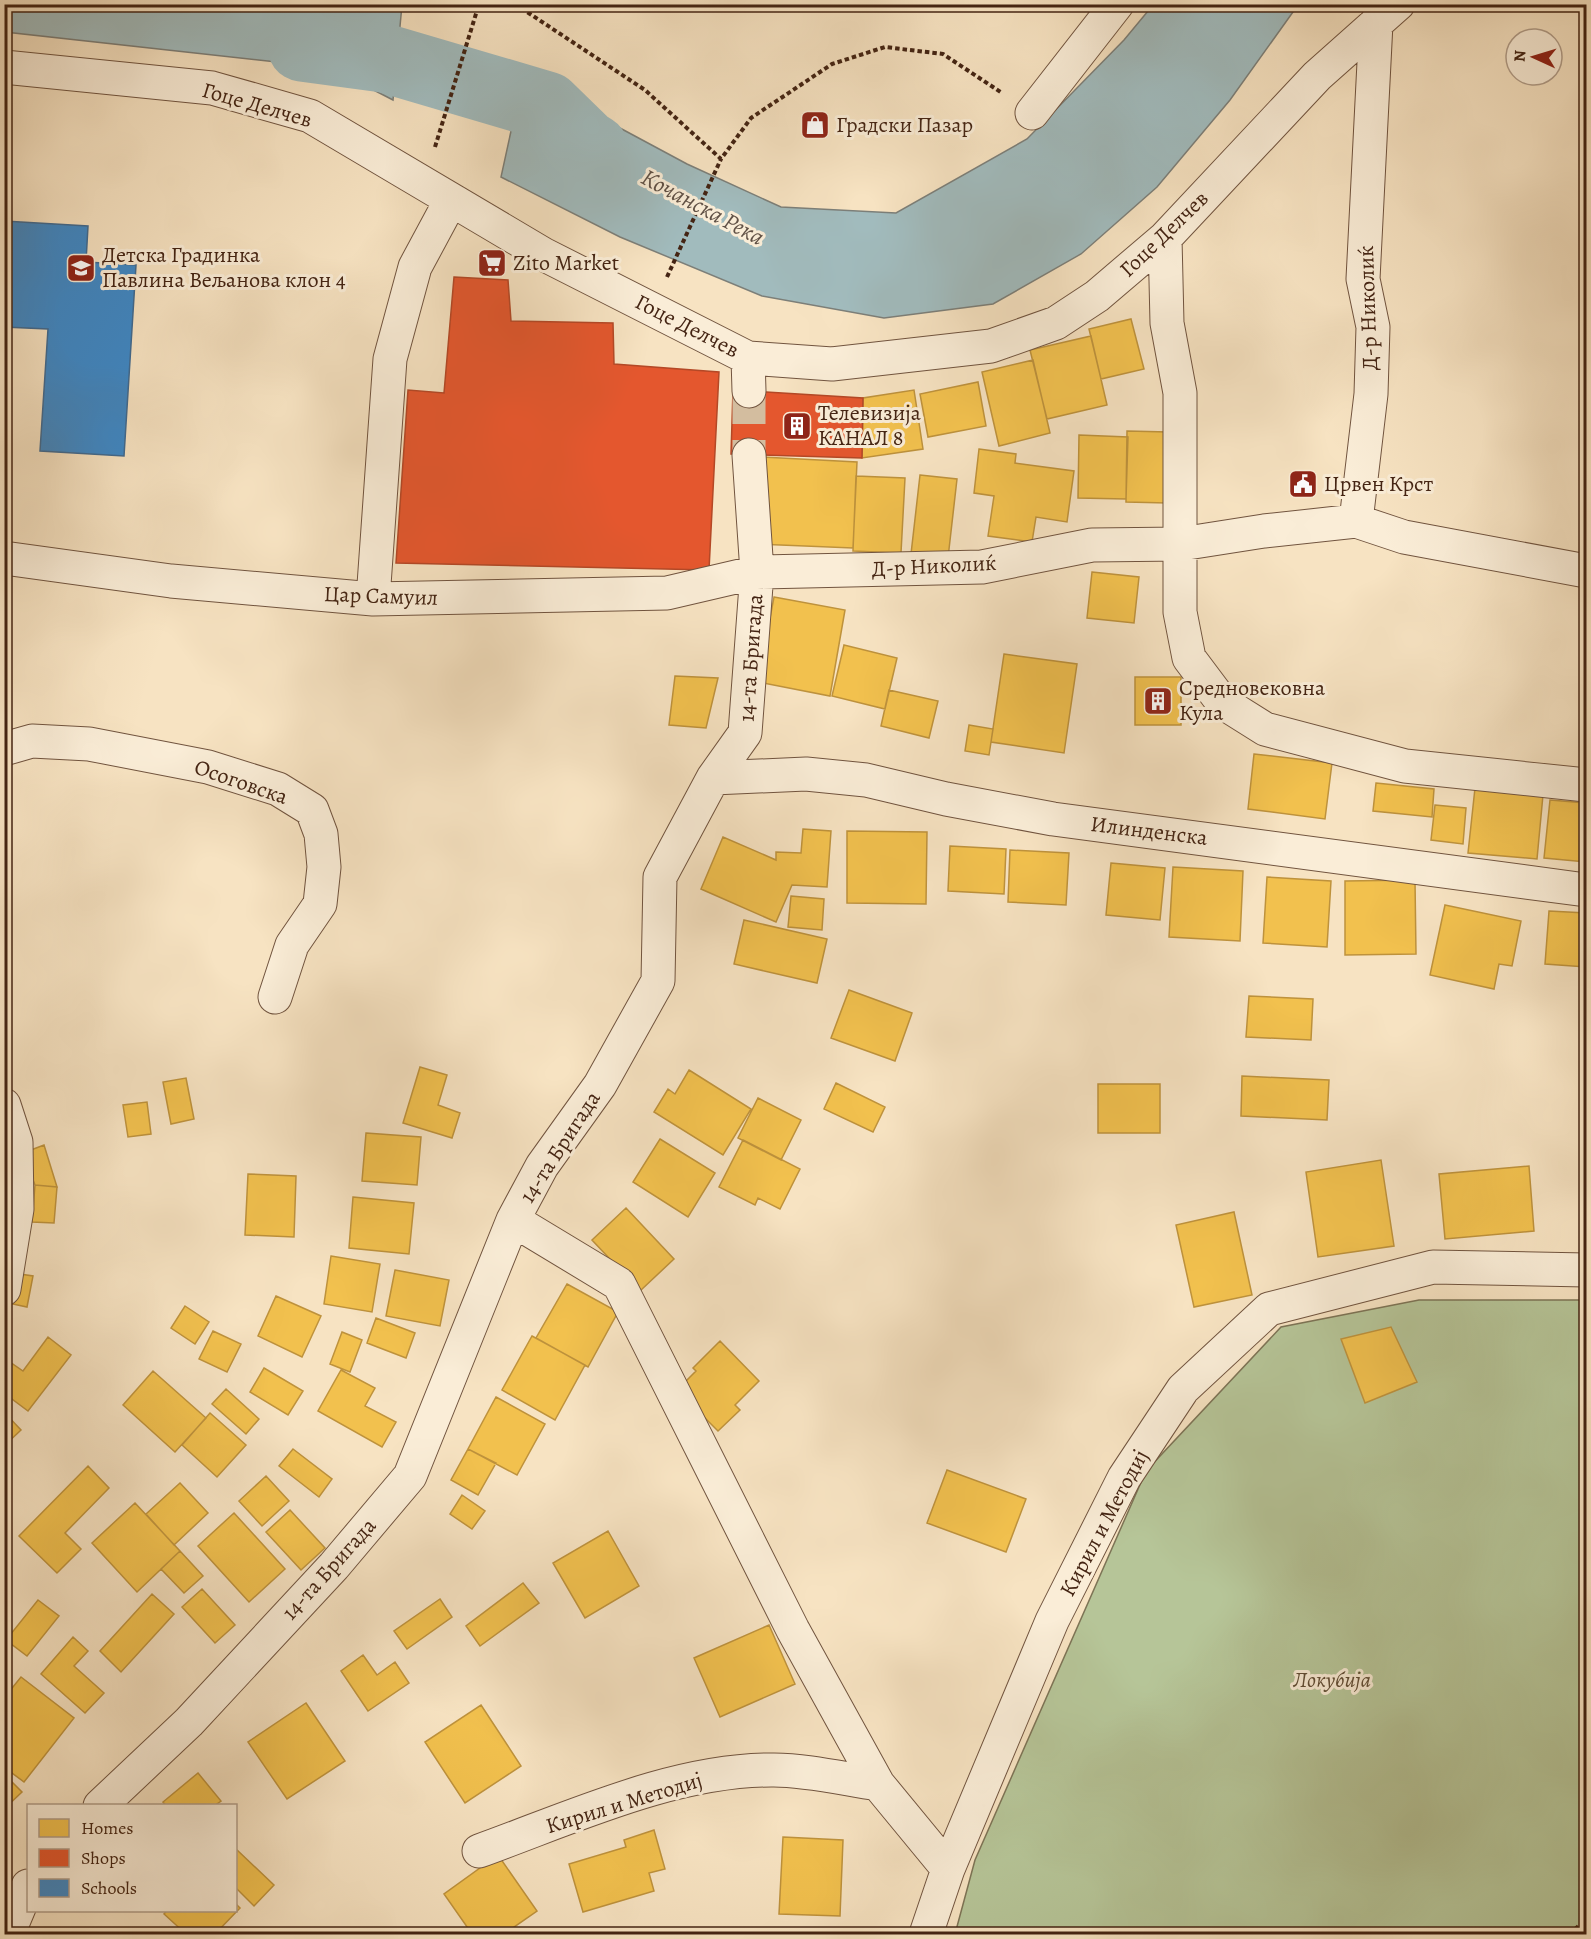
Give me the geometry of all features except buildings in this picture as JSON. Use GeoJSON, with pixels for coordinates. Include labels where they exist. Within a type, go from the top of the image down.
{"type":"FeatureCollection","features":[{"type":"Feature","properties":{"kind":"street"},"geometry":{"type":"LineString","coordinates":[[1032,113],[1117,4]]}},
{"type":"Feature","properties":{"kind":"street","name":"Гоце Делчев"},"geometry":{"type":"LineString","coordinates":[[4,67],[212,88],[310,116],[543,254],[654,308],[748,358],[832,364],[990,346],[1056,323],[1097,296],[1165,238],[1317,76],[1387,14]]}},
{"type":"Feature","properties":{"kind":"street","name":"Д-р Николиќ"},"geometry":{"type":"LineString","coordinates":[[1356,521],[1371,394],[1372,327],[1363,279],[1387,14]]}},
{"type":"Feature","properties":{"kind":"street"},"geometry":{"type":"LineString","coordinates":[[373,599],[390,359],[415,267],[451,200]]}},
{"type":"Feature","properties":{"kind":"street"},"geometry":{"type":"LineString","coordinates":[[1165,238],[1167,323],[1180,393],[1180,612],[1189,658],[1222,702],[1265,729],[1405,766],[1587,785]]}},
{"type":"Feature","properties":{"kind":"street"},"geometry":{"type":"LineString","coordinates":[[748,358],[749,391]]}},
{"type":"Feature","properties":{"kind":"street","name":"14-та Бригада"},"geometry":{"type":"LineString","coordinates":[[102,1804],[189,1722],[334,1566],[410,1476],[513,1220],[542,1166],[600,1085],[658,981],[660,877],[713,778],[745,734],[757,572],[749,455]]}},
{"type":"Feature","properties":{"kind":"street","name":"Д-р Николиќ"},"geometry":{"type":"LineString","coordinates":[[757,572],[982,567],[1092,545],[1181,544],[1264,531],[1356,521],[1404,537],[1587,571]]}},
{"type":"Feature","properties":{"kind":"street","name":"Цар Самуил"},"geometry":{"type":"LineString","coordinates":[[4,558],[171,581],[373,599],[667,593],[757,572]]}},
{"type":"Feature","properties":{"kind":"street","name":"Осоговска"},"geometry":{"type":"LineString","coordinates":[[4,749],[32,741],[89,744],[208,767],[278,789],[312,810],[321,834],[324,867],[320,904],[292,945],[275,997]]}},
{"type":"Feature","properties":{"kind":"street","name":"Илинденска"},"geometry":{"type":"LineString","coordinates":[[713,778],[806,774],[866,780],[946,799],[1053,819],[1587,890]]}},
{"type":"Feature","properties":{"kind":"street"},"geometry":{"type":"LineString","coordinates":[[4,1105],[16,1142],[18,1209],[4,1289]]}},
{"type":"Feature","properties":{"kind":"street"},"geometry":{"type":"LineString","coordinates":[[513,1220],[619,1284],[793,1630],[878,1784],[948,1869]]}},
{"type":"Feature","properties":{"kind":"street","name":"Кирил и Методиј"},"geometry":{"type":"LineString","coordinates":[[926,1935],[948,1869],[1053,1621],[1124,1479],[1183,1389],[1269,1310],[1336,1290],[1433,1267],[1587,1270]]}},
{"type":"Feature","properties":{"kind":"street","name":"Кирил и Методиј"},"geometry":{"type":"LineString","coordinates":[[479,1851],[603,1806],[681,1781],[718,1774],[774,1770],[878,1784]]}},
{"type":"Feature","properties":{"kind":"street"},"geometry":{"type":"LineString","coordinates":[[8,1935],[19,1890]]}},
{"type":"Feature","properties":{"kind":"path"},"geometry":{"type":"LineString","coordinates":[[424,182],[478,4]]}},
{"type":"Feature","properties":{"kind":"path"},"geometry":{"type":"LineString","coordinates":[[515,4],[645,90],[721,159]]}},
{"type":"Feature","properties":{"kind":"path"},"geometry":{"type":"LineString","coordinates":[[525,10],[526,4]]}},
{"type":"Feature","properties":{"kind":"path"},"geometry":{"type":"LineString","coordinates":[[654,308],[721,159],[751,118],[832,64],[885,47],[943,54],[1032,113]]}},
{"type":"Feature","properties":{"kind":"path"},"geometry":{"type":"LineString","coordinates":[[1569,1935],[1587,1920]]}},
{"type":"Feature","properties":{"kind":"green space","name":"Локубија"},"geometry":{"type":"Polygon","coordinates":[[[1419,1300],[1586,1300],[1586,1934],[955,1934],[975,1860],[1146,1471],[1281,1327],[1419,1300]]]}},
{"type":"Feature","properties":{"kind":"water"},"geometry":{"type":"Polygon","coordinates":[[[5,4],[402,5],[393,100],[331,68],[5,32],[5,4]]]}},
{"type":"Feature","properties":{"kind":"water"},"geometry":{"type":"Polygon","coordinates":[[[1153,5],[1298,5],[1230,100],[1157,187],[1081,254],[993,304],[884,318],[762,296],[620,237],[501,177],[523,76],[687,164],[781,207],[896,213],[1027,139],[1124,40],[1153,5]]]}},
{"type":"Feature","properties":{"kind":"waterway","name":"Кочанска Река"},"geometry":{"type":"LineString","coordinates":[[302,47],[384,58],[547,106],[594,149]]}},
{"type":"Feature","properties":{"kind":"tunnel"},"geometry":{"type":"LineString","coordinates":[[749,391],[749,455]]}},
{"type":"Feature","properties":{"kind":"place","name":"Градски Пазар"},"geometry":{"type":"Point","coordinates":[815,125]}},
{"type":"Feature","properties":{"kind":"place","name":"Zito Market"},"geometry":{"type":"Point","coordinates":[492,263]}},
{"type":"Feature","properties":{"kind":"place","name":"Детска Градинка Павлина Вељанова клон 4"},"geometry":{"type":"Point","coordinates":[81,268]}},
{"type":"Feature","properties":{"kind":"place","name":"Телевизија КАНАЛ 8"},"geometry":{"type":"Point","coordinates":[797,426]}},
{"type":"Feature","properties":{"kind":"place","name":"Црвен Крст"},"geometry":{"type":"Point","coordinates":[1303,484]}},
{"type":"Feature","properties":{"kind":"place","name":"Средновековна Кула"},"geometry":{"type":"Point","coordinates":[1158,701]}}]}
